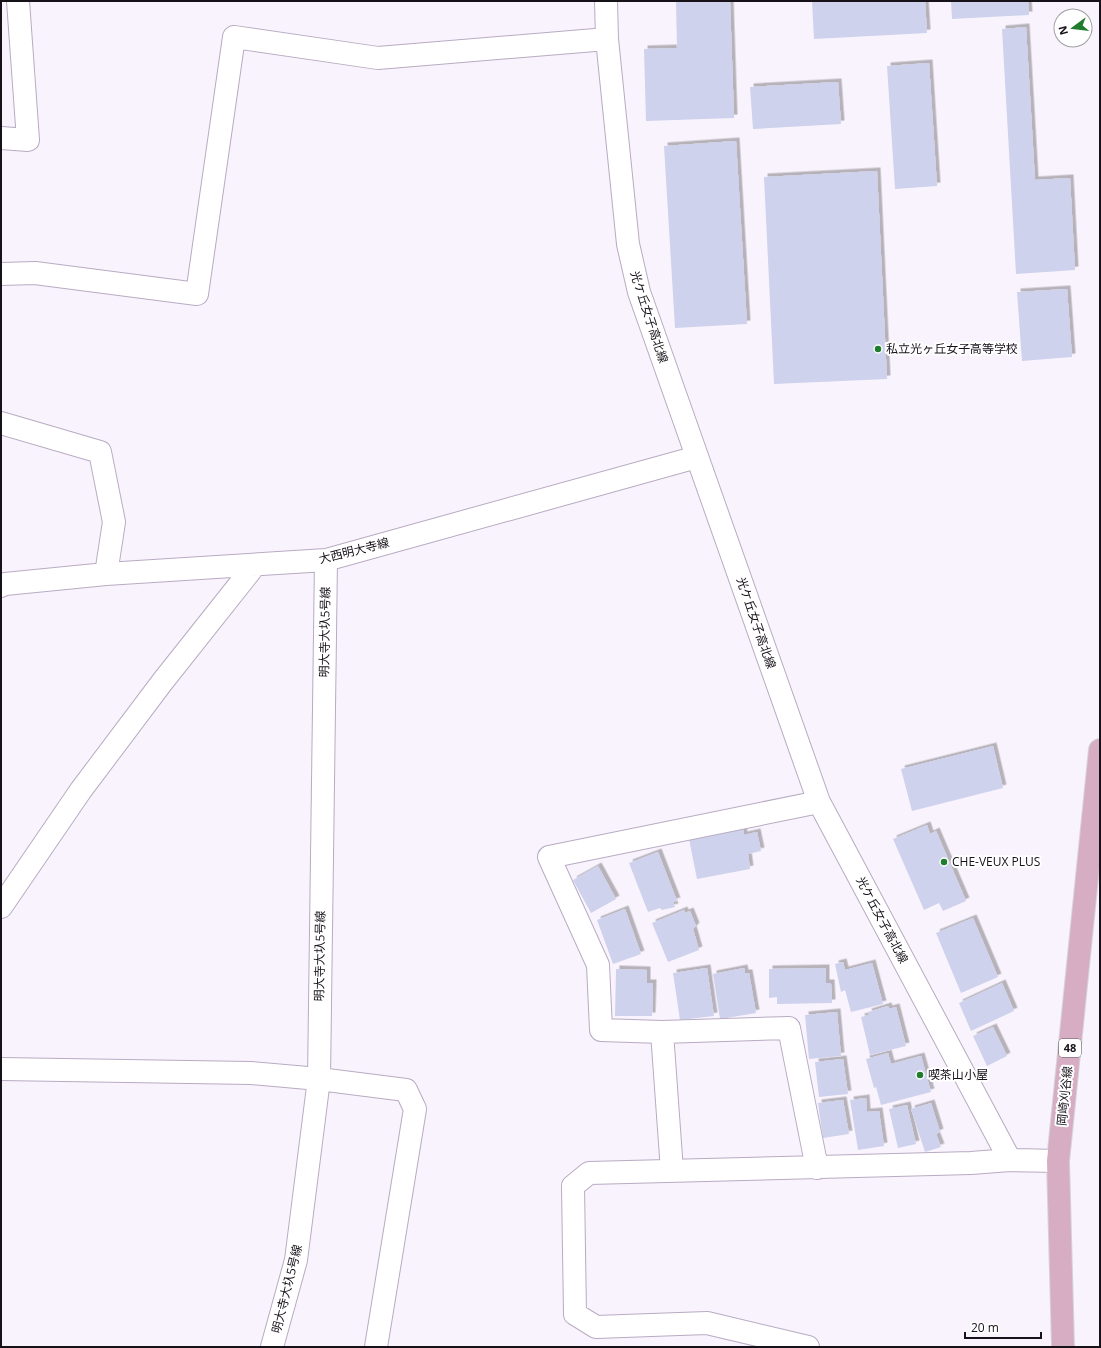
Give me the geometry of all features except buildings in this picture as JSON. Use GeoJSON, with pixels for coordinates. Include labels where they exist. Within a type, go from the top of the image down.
{"type":"FeatureCollection","features":[{"type":"Feature","properties":{"kind":"main road","name":"岡崎刈谷線"},"geometry":{"type":"LineString","coordinates":[[1063,1347],[1058,1161],[1100,750]]}},
{"type":"Feature","properties":{"kind":"street"},"geometry":{"type":"LineString","coordinates":[[1,138],[28,140],[18,1]]}},
{"type":"Feature","properties":{"kind":"street","name":"光ケ丘女子高北線"},"geometry":{"type":"LineString","coordinates":[[606,1],[607,39],[628,244],[639,292],[818,802],[1010,1160]]}},
{"type":"Feature","properties":{"kind":"street"},"geometry":{"type":"LineString","coordinates":[[1,274],[35,273],[197,294],[234,37],[378,58],[607,39]]}},
{"type":"Feature","properties":{"kind":"street"},"geometry":{"type":"LineString","coordinates":[[1,423],[100,452],[114,522],[106,574]]}},
{"type":"Feature","properties":{"kind":"street","name":"大西明大寺線"},"geometry":{"type":"LineString","coordinates":[[1,586],[5,584],[106,574],[326,560],[698,457]]}},
{"type":"Feature","properties":{"kind":"street","name":"明大寺大圦5号線"},"geometry":{"type":"LineString","coordinates":[[272,1347],[296,1260],[319,1079],[326,560]]}},
{"type":"Feature","properties":{"kind":"street"},"geometry":{"type":"LineString","coordinates":[[1,907],[82,790],[163,681],[255,565]]}},
{"type":"Feature","properties":{"kind":"street"},"geometry":{"type":"LineString","coordinates":[[817,1168],[789,1028],[662,1032],[601,1030],[598,965],[549,856],[818,802]]}},
{"type":"Feature","properties":{"kind":"street"},"geometry":{"type":"LineString","coordinates":[[662,1032],[672,1171]]}},
{"type":"Feature","properties":{"kind":"street"},"geometry":{"type":"LineString","coordinates":[[1,1069],[251,1073],[319,1079],[406,1090],[415,1109],[376,1347]]}},
{"type":"Feature","properties":{"kind":"street"},"geometry":{"type":"LineString","coordinates":[[808,1347],[707,1323],[596,1327],[575,1314],[573,1186],[589,1173],[817,1168],[971,1163],[1010,1160],[1058,1161]]}},
{"type":"Feature","properties":{"kind":"place","name":"私立光ヶ丘女子高等学校"},"geometry":{"type":"Point","coordinates":[878,349]}},
{"type":"Feature","properties":{"kind":"place","name":"CHE-VEUX PLUS"},"geometry":{"type":"Point","coordinates":[944,862]}},
{"type":"Feature","properties":{"kind":"place","name":"喫茶山小屋"},"geometry":{"type":"Point","coordinates":[920,1075]}}]}
